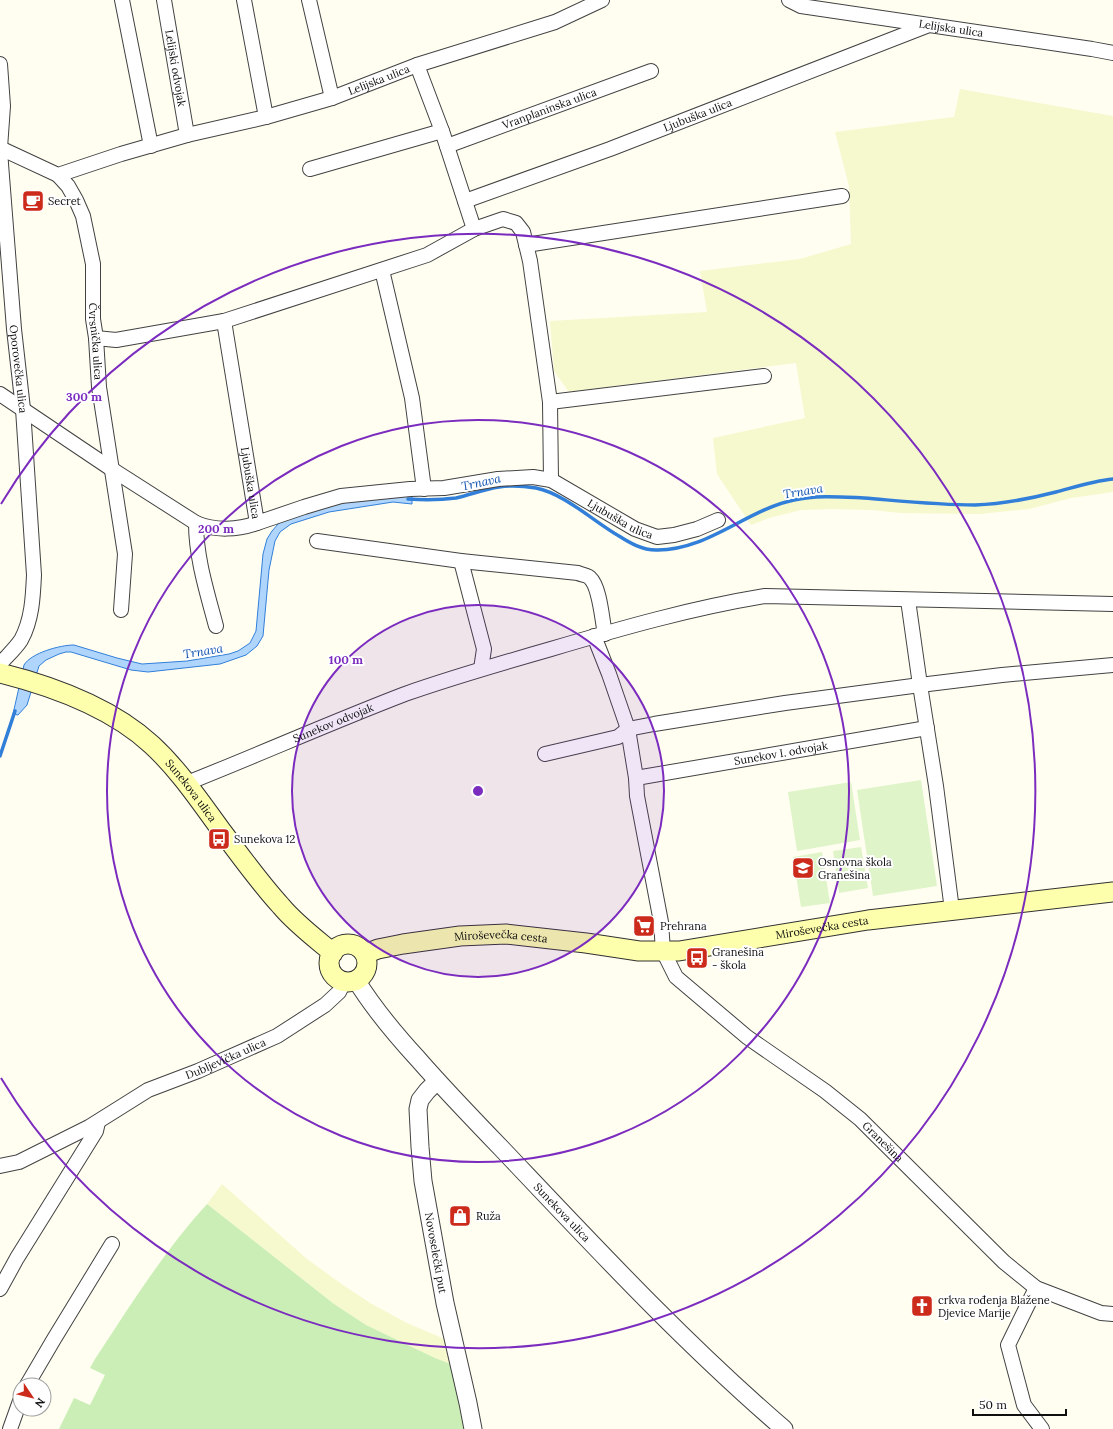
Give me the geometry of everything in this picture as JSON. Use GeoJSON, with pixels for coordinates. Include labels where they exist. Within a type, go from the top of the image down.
{"type":"FeatureCollection","features":[{"type":"Feature","properties":{"kind":"main road","name":"Sunekova ulica"},"geometry":{"type":"LineString","coordinates":[[0,673],[36,684],[89,704],[117,719],[151,744],[167,759],[187,783],[221,830],[281,907],[332,953]]}},
{"type":"Feature","properties":{"kind":"main road","name":"Miroševečka cesta"},"geometry":{"type":"LineString","coordinates":[[365,954],[378,949],[403,944],[460,936],[506,934],[586,943],[639,951],[663,951],[710,946],[868,920],[1113,892]]}},
{"type":"Feature","properties":{"kind":"main road"},"geometry":{"type":"LineString","coordinates":[[349,944],[361,949],[365,954],[367,960],[365,972],[350,981],[334,976],[329,964],[332,953],[337,948],[349,944]]}},
{"type":"Feature","properties":{"kind":"street"},"geometry":{"type":"LineString","coordinates":[[122,0],[151,146]]}},
{"type":"Feature","properties":{"kind":"street","name":"Lelijski odvojak"},"geometry":{"type":"LineString","coordinates":[[164,0],[187,135]]}},
{"type":"Feature","properties":{"kind":"street"},"geometry":{"type":"LineString","coordinates":[[244,0],[266,117]]}},
{"type":"Feature","properties":{"kind":"street"},"geometry":{"type":"LineString","coordinates":[[310,0],[332,98]]}},
{"type":"Feature","properties":{"kind":"street","name":"Lelijska ulica"},"geometry":{"type":"LineString","coordinates":[[58,175],[187,135],[266,117],[332,98],[418,65],[555,22],[602,0]]}},
{"type":"Feature","properties":{"kind":"street","name":"Lelijska ulica"},"geometry":{"type":"LineString","coordinates":[[789,0],[801,6],[1113,53]]}},
{"type":"Feature","properties":{"kind":"street","name":"Ljubuška ulica"},"geometry":{"type":"LineString","coordinates":[[465,201],[610,149],[929,25]]}},
{"type":"Feature","properties":{"kind":"street","name":"Oporovečka ulica"},"geometry":{"type":"LineString","coordinates":[[0,64],[3,106],[0,148],[14,329],[23,409],[34,575],[33,595],[28,623],[20,640],[0,664]]}},
{"type":"Feature","properties":{"kind":"street"},"geometry":{"type":"LineString","coordinates":[[418,65],[442,131],[474,229]]}},
{"type":"Feature","properties":{"kind":"street","name":"Vranplaninska ulica"},"geometry":{"type":"LineString","coordinates":[[447,146],[651,71]]}},
{"type":"Feature","properties":{"kind":"street"},"geometry":{"type":"LineString","coordinates":[[310,169],[442,131]]}},
{"type":"Feature","properties":{"kind":"street"},"geometry":{"type":"LineString","coordinates":[[0,148],[58,175]]}},
{"type":"Feature","properties":{"kind":"street","name":"Čvrsnička ulica"},"geometry":{"type":"LineString","coordinates":[[58,175],[68,186],[83,216],[93,264],[93,319],[96,338],[99,387],[125,554],[121,610]]}},
{"type":"Feature","properties":{"kind":"street"},"geometry":{"type":"LineString","coordinates":[[526,245],[842,196]]}},
{"type":"Feature","properties":{"kind":"street"},"geometry":{"type":"LineString","coordinates":[[96,338],[116,340],[224,322],[427,255],[474,229],[503,219],[516,223],[523,232],[530,261],[550,402],[551,480]]}},
{"type":"Feature","properties":{"kind":"street"},"geometry":{"type":"LineString","coordinates":[[382,270],[412,398],[424,489]]}},
{"type":"Feature","properties":{"kind":"street","name":"Ljubuška ulica"},"geometry":{"type":"LineString","coordinates":[[224,322],[257,523],[341,496],[444,488],[498,479],[533,477],[551,480],[635,529],[657,537],[674,536],[697,529],[718,520]]}},
{"type":"Feature","properties":{"kind":"street"},"geometry":{"type":"LineString","coordinates":[[550,402],[764,376]]}},
{"type":"Feature","properties":{"kind":"street"},"geometry":{"type":"LineString","coordinates":[[0,394],[113,470],[196,523],[206,526],[234,529],[244,528],[257,523]]}},
{"type":"Feature","properties":{"kind":"street"},"geometry":{"type":"LineString","coordinates":[[196,523],[196,540],[199,558],[216,626]]}},
{"type":"Feature","properties":{"kind":"street"},"geometry":{"type":"LineString","coordinates":[[317,541],[461,561],[578,573],[590,577],[595,585],[598,595],[599,635],[609,674],[628,729],[636,778],[637,796],[661,922],[663,951]]}},
{"type":"Feature","properties":{"kind":"street"},"geometry":{"type":"LineString","coordinates":[[461,561],[484,649],[481,669]]}},
{"type":"Feature","properties":{"kind":"street"},"geometry":{"type":"LineString","coordinates":[[599,635],[692,609],[765,596],[1113,604]]}},
{"type":"Feature","properties":{"kind":"street"},"geometry":{"type":"LineString","coordinates":[[908,600],[936,786],[952,910]]}},
{"type":"Feature","properties":{"kind":"street","name":"Sunekov odvojak"},"geometry":{"type":"LineString","coordinates":[[187,783],[286,741],[399,697],[481,669],[599,635]]}},
{"type":"Feature","properties":{"kind":"street"},"geometry":{"type":"LineString","coordinates":[[545,754],[618,737],[628,729],[786,703],[1002,675],[1113,665]]}},
{"type":"Feature","properties":{"kind":"street","name":"Sunekov I. odvojak"},"geometry":{"type":"LineString","coordinates":[[636,778],[927,728]]}},
{"type":"Feature","properties":{"kind":"street","name":"Granešina"},"geometry":{"type":"LineString","coordinates":[[663,951],[676,977],[747,1037],[825,1091],[860,1119],[1004,1262],[1036,1288],[1101,1313],[1113,1314]]}},
{"type":"Feature","properties":{"kind":"street","name":"Sunekova ulica"},"geometry":{"type":"LineString","coordinates":[[350,981],[368,999],[387,1025],[437,1081],[610,1264],[742,1392],[784,1429]]}},
{"type":"Feature","properties":{"kind":"street","name":"Dubljevička ulica"},"geometry":{"type":"LineString","coordinates":[[1,1168],[19,1162],[90,1127],[148,1090],[198,1071],[277,1036],[325,1005],[350,981]]}},
{"type":"Feature","properties":{"kind":"street","name":"Novoselečki put"},"geometry":{"type":"LineString","coordinates":[[437,1081],[420,1100],[418,1109],[423,1181],[444,1298],[473,1429]]}},
{"type":"Feature","properties":{"kind":"street"},"geometry":{"type":"LineString","coordinates":[[0,1289],[17,1258],[96,1131],[98,1122]]}},
{"type":"Feature","properties":{"kind":"street"},"geometry":{"type":"LineString","coordinates":[[32,1377],[54,1338],[112,1244]]}},
{"type":"Feature","properties":{"kind":"street"},"geometry":{"type":"LineString","coordinates":[[1036,1288],[1008,1345],[1024,1405],[1042,1429]]}},
{"type":"Feature","properties":{"kind":"street"},"geometry":{"type":"LineString","coordinates":[[10,1429],[14,1417]]}},
{"type":"Feature","properties":{"kind":"green space"},"geometry":{"type":"Polygon","coordinates":[[[960,89],[1113,116],[1113,492],[1071,498],[1029,509],[980,514],[901,513],[872,510],[832,509],[801,510],[769,518],[751,525],[717,474],[713,438],[805,418],[796,363],[569,392],[554,371],[550,321],[707,312],[700,271],[800,259],[851,244],[849,186],[835,132],[954,117],[960,89]]]}},
{"type":"Feature","properties":{"kind":"green space"},"geometry":{"type":"Polygon","coordinates":[[[921,780],[937,886],[873,896],[857,790],[921,780]]]}},
{"type":"Feature","properties":{"kind":"green space"},"geometry":{"type":"Polygon","coordinates":[[[851,782],[860,840],[797,851],[788,792],[851,782]]]}},
{"type":"Feature","properties":{"kind":"green space"},"geometry":{"type":"Polygon","coordinates":[[[861,847],[868,888],[839,893],[833,851],[861,847]]]}},
{"type":"Feature","properties":{"kind":"green space"},"geometry":{"type":"Polygon","coordinates":[[[822,852],[830,903],[801,907],[793,857],[822,852]]]}},
{"type":"Feature","properties":{"kind":"green space"},"geometry":{"type":"Polygon","coordinates":[[[222,1184],[307,1259],[343,1285],[370,1303],[407,1323],[447,1340],[453,1365],[366,1325],[334,1304],[207,1204],[222,1184]]]}},
{"type":"Feature","properties":{"kind":"green space"},"geometry":{"type":"Polygon","coordinates":[[[207,1204],[334,1304],[366,1325],[453,1365],[464,1429],[59,1429],[74,1398],[90,1405],[105,1375],[90,1368],[95,1359],[134,1299],[162,1260],[207,1204]]]}},
{"type":"Feature","properties":{"kind":"water"},"geometry":{"type":"Polygon","coordinates":[[[412,494],[412,504],[393,502],[329,512],[291,524],[280,532],[275,541],[269,570],[263,636],[257,646],[246,655],[220,664],[148,672],[131,670],[71,652],[66,652],[46,660],[39,666],[27,705],[18,715],[13,714],[24,665],[33,657],[46,650],[61,646],[74,645],[142,664],[187,661],[229,654],[238,651],[250,643],[256,631],[263,554],[267,539],[279,523],[317,506],[412,494]]]}},
{"type":"Feature","properties":{"kind":"waterway","name":"Trnava"},"geometry":{"type":"LineString","coordinates":[[408,499],[432,500],[456,498],[504,486],[536,488],[558,496],[632,544],[646,549],[656,550],[675,549],[692,544],[759,512],[776,505],[803,498],[864,498],[920,503],[975,505],[1026,499],[1113,479]]}},
{"type":"Feature","properties":{"kind":"waterway","name":"Trnava"},"geometry":{"type":"LineString","coordinates":[[0,756],[15,711]]}},
{"type":"Feature","properties":{"kind":"place","name":"Secret"},"geometry":{"type":"Point","coordinates":[33,201]}},
{"type":"Feature","properties":{"kind":"place","name":"Sunekova 12"},"geometry":{"type":"Point","coordinates":[219,839]}},
{"type":"Feature","properties":{"kind":"place","name":"Osnovna škola Granešina"},"geometry":{"type":"Point","coordinates":[803,868]}},
{"type":"Feature","properties":{"kind":"place","name":"Prehrana"},"geometry":{"type":"Point","coordinates":[644,926]}},
{"type":"Feature","properties":{"kind":"place","name":"Granešina - škola"},"geometry":{"type":"Point","coordinates":[697,958]}},
{"type":"Feature","properties":{"kind":"place","name":"Ruža"},"geometry":{"type":"Point","coordinates":[460,1216]}},
{"type":"Feature","properties":{"kind":"place","name":"crkva rođenja Blažene Djevice Marije"},"geometry":{"type":"Point","coordinates":[922,1306]}}]}
